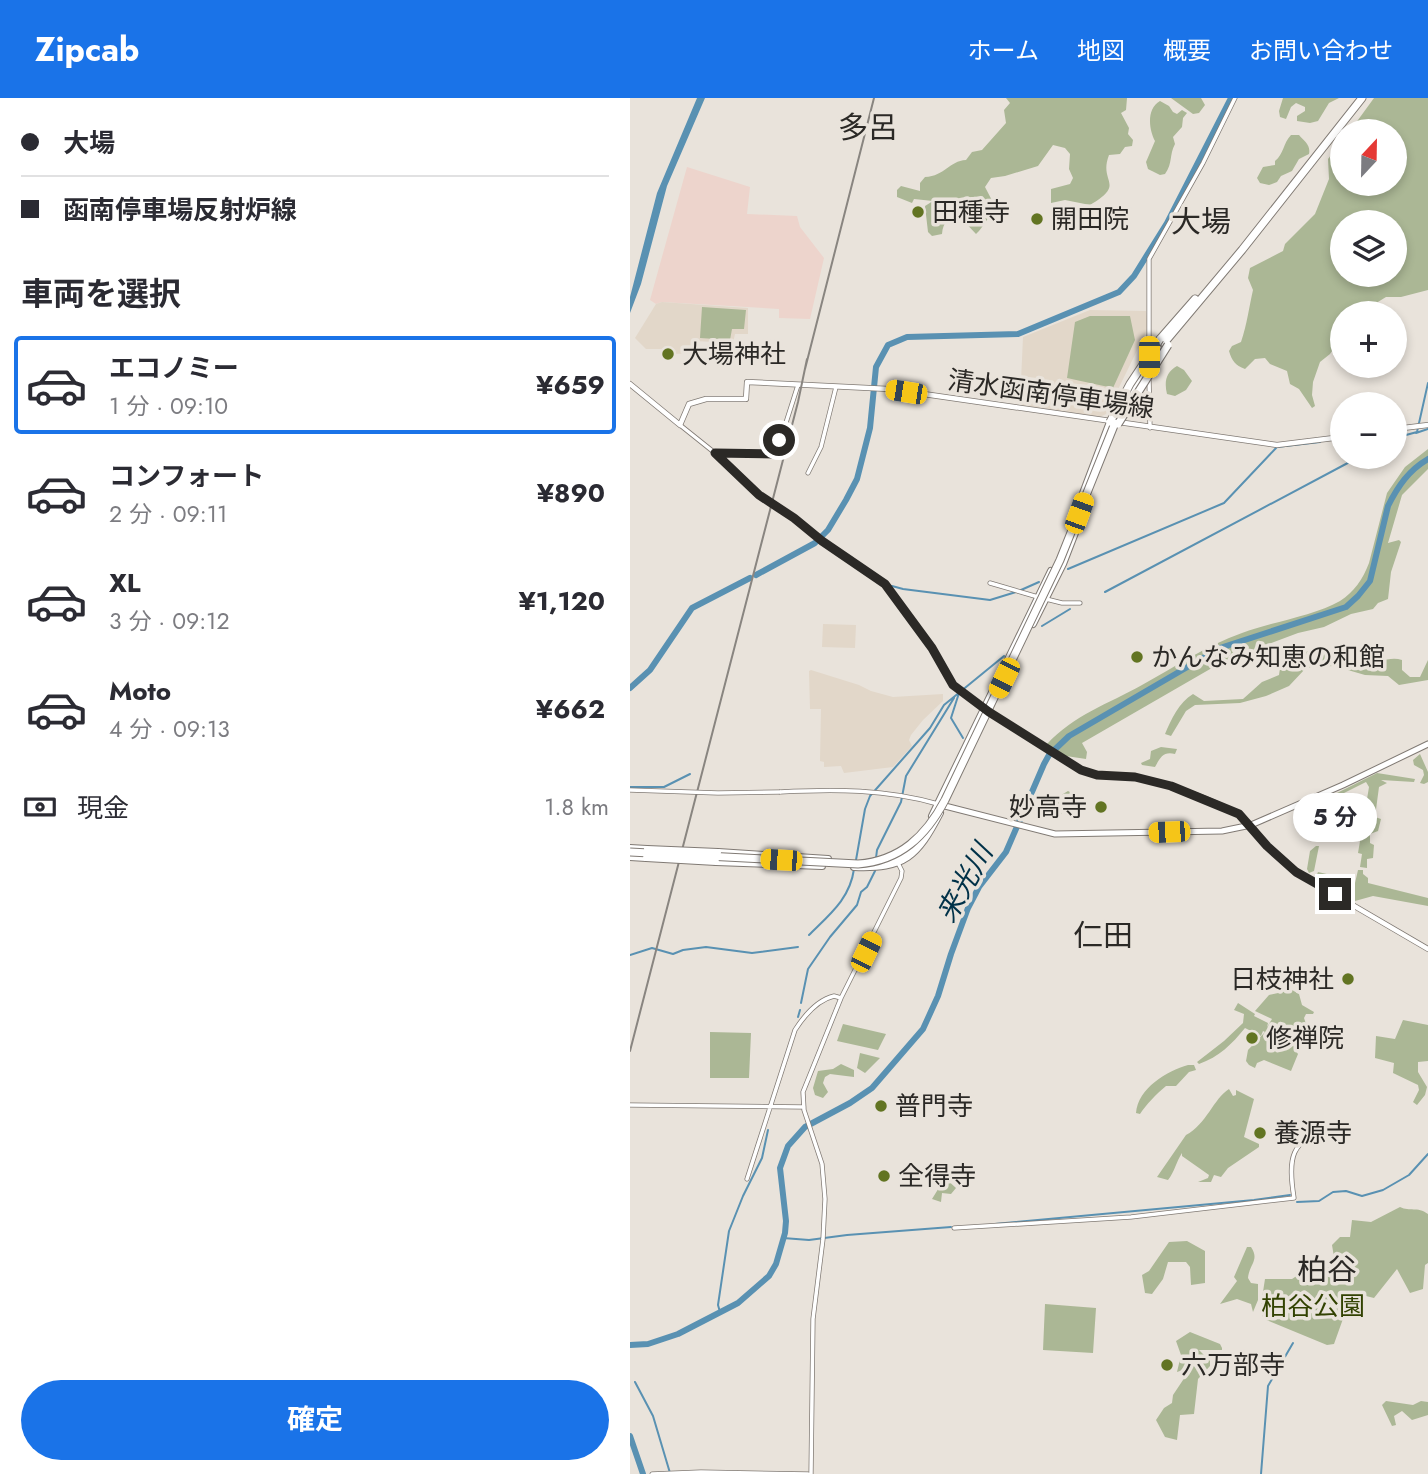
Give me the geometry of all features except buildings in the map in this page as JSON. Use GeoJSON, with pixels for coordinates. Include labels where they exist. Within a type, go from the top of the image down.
{"type":"FeatureCollection","features":[{"type":"Feature","properties":{"kind":"highway"},"geometry":{"type":"LineString","coordinates":[[630,852],[646,858],[873,868],[897,862],[919,841],[941,805],[1061,551],[1130,384],[1360,98]]}},
{"type":"Feature","properties":{"kind":"highway"},"geometry":{"type":"LineString","coordinates":[[630,852],[858,864],[891,856],[919,838],[932,823],[950,789],[1031,622],[1060,560],[1105,444],[1140,376],[1163,342]]}},
{"type":"Feature","properties":{"kind":"highway"},"geometry":{"type":"LineString","coordinates":[[987,710],[1046,600],[1067,554],[1114,423]]}},
{"type":"Feature","properties":{"kind":"highway"},"geometry":{"type":"LineString","coordinates":[[630,852],[647,849],[870,863],[897,862]]}},
{"type":"Feature","properties":{"kind":"main road","name":"清水函南停車場線"},"geometry":{"type":"LineString","coordinates":[[680,425],[689,404],[706,399],[746,398],[747,382],[874,388],[1277,445],[1330,438]]}},
{"type":"Feature","properties":{"kind":"main road"},"geometry":{"type":"LineString","coordinates":[[630,384],[680,425]]}},
{"type":"Feature","properties":{"kind":"main road"},"geometry":{"type":"LineString","coordinates":[[1407,428],[1428,425]]}},
{"type":"Feature","properties":{"kind":"main road"},"geometry":{"type":"LineString","coordinates":[[941,805],[1055,834],[1222,831],[1251,825],[1428,744]]}},
{"type":"Feature","properties":{"kind":"main road"},"geometry":{"type":"LineString","coordinates":[[1251,825],[1267,846],[1296,872],[1428,948]]}},
{"type":"Feature","properties":{"kind":"street"},"geometry":{"type":"LineString","coordinates":[[1150,428],[1149,259],[1203,163],[1235,98]]}},
{"type":"Feature","properties":{"kind":"street"},"geometry":{"type":"LineString","coordinates":[[715,453],[776,454],[798,384]]}},
{"type":"Feature","properties":{"kind":"street"},"geometry":{"type":"LineString","coordinates":[[808,473],[821,447],[836,387]]}},
{"type":"Feature","properties":{"kind":"street"},"geometry":{"type":"LineString","coordinates":[[680,425],[715,453],[759,495],[887,587],[932,648],[950,681],[964,694],[1081,770],[1092,774],[1129,776],[1171,786],[1239,814],[1251,825]]}},
{"type":"Feature","properties":{"kind":"street"},"geometry":{"type":"LineString","coordinates":[[990,583],[1046,600],[1080,603]]}},
{"type":"Feature","properties":{"kind":"street"},"geometry":{"type":"LineString","coordinates":[[630,790],[718,793],[871,791],[941,805]]}},
{"type":"Feature","properties":{"kind":"street"},"geometry":{"type":"LineString","coordinates":[[654,1474],[810,1474],[813,1319],[825,1209],[822,1164],[805,1114],[805,1084],[841,998],[901,878],[902,871],[897,862]]}},
{"type":"Feature","properties":{"kind":"street"},"geometry":{"type":"LineString","coordinates":[[747,1178],[795,1030],[809,1012],[824,1000],[834,996],[841,998]]}},
{"type":"Feature","properties":{"kind":"street"},"geometry":{"type":"LineString","coordinates":[[630,1105],[804,1107]]}},
{"type":"Feature","properties":{"kind":"street"},"geometry":{"type":"LineString","coordinates":[[954,1228],[1131,1217],[1294,1198],[1291,1163],[1298,1147],[1314,1134],[1332,1132]]}},
{"type":"Feature","properties":{"kind":"shaded area"},"geometry":{"type":"Polygon","coordinates":[[[687,167],[750,187],[747,214],[797,216],[800,227],[824,258],[810,319],[779,318],[779,309],[662,302],[656,304],[650,300],[687,167]]]}},
{"type":"Feature","properties":{"kind":"shaded area"},"geometry":{"type":"Polygon","coordinates":[[[662,302],[748,308],[748,334],[735,334],[733,343],[695,341],[693,353],[674,354],[672,349],[646,349],[635,338],[656,304],[662,302]]]}},
{"type":"Feature","properties":{"kind":"shaded area"},"geometry":{"type":"Polygon","coordinates":[[[1090,310],[1146,311],[1148,328],[1106,414],[1100,417],[1022,405],[1023,337],[1090,310]]]}},
{"type":"Feature","properties":{"kind":"shaded area"},"geometry":{"type":"Polygon","coordinates":[[[823,624],[856,625],[855,648],[822,647],[823,624]]]}},
{"type":"Feature","properties":{"kind":"shaded area"},"geometry":{"type":"Polygon","coordinates":[[[811,670],[893,697],[943,694],[943,701],[911,735],[909,740],[912,746],[893,767],[844,773],[841,766],[824,767],[824,762],[820,761],[821,709],[810,709],[811,670]]]}},
{"type":"Feature","properties":{"kind":"green space"},"geometry":{"type":"Polygon","coordinates":[[[1006,98],[1127,98],[1126,110],[1121,113],[1129,128],[1128,134],[1133,140],[1132,146],[1125,147],[1120,154],[1109,155],[1109,187],[1101,198],[1090,205],[1065,200],[1051,203],[1051,189],[1070,184],[1073,178],[1069,169],[1070,154],[1065,148],[1053,145],[1038,166],[991,178],[985,187],[997,210],[976,234],[959,216],[947,221],[942,234],[932,236],[928,232],[925,206],[933,201],[914,199],[912,203],[897,197],[897,190],[901,186],[920,191],[920,183],[925,177],[966,160],[972,152],[982,150],[1006,123],[1004,110],[1010,103],[1006,98]]]}},
{"type":"Feature","properties":{"kind":"green space"},"geometry":{"type":"Polygon","coordinates":[[[1171,98],[1201,98],[1205,105],[1199,113],[1193,114],[1171,98]]]}},
{"type":"Feature","properties":{"kind":"green space"},"geometry":{"type":"Polygon","coordinates":[[[1283,98],[1339,98],[1329,103],[1318,121],[1310,123],[1297,121],[1297,116],[1305,111],[1305,107],[1296,103],[1291,107],[1286,119],[1280,117],[1283,98]]]}},
{"type":"Feature","properties":{"kind":"green space"},"geometry":{"type":"Polygon","coordinates":[[[1374,98],[1428,98],[1428,290],[1401,297],[1386,297],[1380,301],[1330,301],[1330,354],[1320,362],[1313,382],[1315,406],[1312,408],[1299,389],[1290,384],[1287,371],[1270,364],[1265,358],[1255,359],[1245,369],[1234,362],[1229,351],[1232,346],[1241,342],[1245,329],[1253,290],[1248,278],[1250,268],[1283,251],[1285,244],[1315,214],[1329,179],[1330,156],[1330,196],[1407,196],[1407,119],[1359,119],[1374,98]]]}},
{"type":"Feature","properties":{"kind":"green space"},"geometry":{"type":"Polygon","coordinates":[[[1160,101],[1177,114],[1182,110],[1187,113],[1182,127],[1173,137],[1175,144],[1167,170],[1160,175],[1148,169],[1146,162],[1155,141],[1150,126],[1152,109],[1160,101]]]}},
{"type":"Feature","properties":{"kind":"green space"},"geometry":{"type":"Polygon","coordinates":[[[1291,135],[1299,135],[1308,146],[1309,154],[1299,159],[1292,171],[1281,176],[1277,182],[1269,185],[1260,183],[1257,178],[1263,167],[1275,165],[1291,135]]]}},
{"type":"Feature","properties":{"kind":"green space"},"geometry":{"type":"Polygon","coordinates":[[[702,307],[746,310],[744,329],[732,329],[730,340],[700,338],[702,307]]]}},
{"type":"Feature","properties":{"kind":"green space"},"geometry":{"type":"Polygon","coordinates":[[[1090,316],[1130,316],[1135,340],[1113,388],[1067,378],[1075,322],[1090,316]]]}},
{"type":"Feature","properties":{"kind":"green space"},"geometry":{"type":"Polygon","coordinates":[[[1177,366],[1184,370],[1192,381],[1186,390],[1175,396],[1167,394],[1166,381],[1170,371],[1177,366]]]}},
{"type":"Feature","properties":{"kind":"green space"},"geometry":{"type":"Polygon","coordinates":[[[1428,449],[1428,469],[1402,495],[1388,543],[1399,540],[1401,542],[1391,572],[1388,599],[1378,603],[1373,609],[1351,614],[1324,627],[1298,633],[1224,661],[1082,743],[1087,752],[1086,759],[1066,756],[1047,744],[1068,725],[1216,644],[1253,629],[1318,611],[1350,594],[1358,585],[1369,563],[1387,493],[1407,465],[1428,449]]]}},
{"type":"Feature","properties":{"kind":"green space"},"geometry":{"type":"Polygon","coordinates":[[[1315,648],[1333,656],[1363,663],[1402,660],[1402,670],[1410,677],[1420,677],[1428,660],[1428,680],[1399,685],[1388,676],[1365,675],[1334,666],[1311,667],[1305,669],[1289,686],[1266,696],[1240,703],[1195,705],[1186,711],[1171,736],[1165,734],[1180,706],[1193,694],[1204,701],[1243,699],[1262,682],[1279,675],[1280,668],[1287,660],[1315,648]]]}},
{"type":"Feature","properties":{"kind":"green space"},"geometry":{"type":"Polygon","coordinates":[[[1161,747],[1177,749],[1175,754],[1162,756],[1155,767],[1142,765],[1141,763],[1150,759],[1151,751],[1161,747]]]}},
{"type":"Feature","properties":{"kind":"green space"},"geometry":{"type":"Polygon","coordinates":[[[1420,754],[1428,772],[1428,782],[1424,784],[1420,783],[1423,770],[1414,765],[1413,760],[1420,754]]]}},
{"type":"Feature","properties":{"kind":"green space"},"geometry":{"type":"Polygon","coordinates":[[[1377,773],[1415,779],[1414,782],[1381,780],[1387,783],[1379,787],[1375,817],[1381,819],[1378,831],[1370,834],[1370,843],[1374,845],[1373,858],[1367,859],[1367,868],[1360,867],[1362,854],[1358,853],[1369,787],[1366,782],[1334,798],[1335,794],[1377,773]]]}},
{"type":"Feature","properties":{"kind":"green space"},"geometry":{"type":"Polygon","coordinates":[[[1068,791],[1075,795],[1057,820],[1043,812],[1053,800],[1068,791]]]}},
{"type":"Feature","properties":{"kind":"green space"},"geometry":{"type":"Polygon","coordinates":[[[1319,846],[1314,871],[1309,873],[1307,869],[1310,851],[1319,846]]]}},
{"type":"Feature","properties":{"kind":"green space"},"geometry":{"type":"Polygon","coordinates":[[[1358,870],[1363,870],[1368,883],[1428,898],[1428,906],[1373,896],[1355,901],[1316,877],[1318,872],[1355,883],[1358,870]]]}},
{"type":"Feature","properties":{"kind":"green space"},"geometry":{"type":"Polygon","coordinates":[[[1292,990],[1299,994],[1302,1005],[1314,1012],[1306,1014],[1304,1018],[1306,1024],[1295,1050],[1298,1054],[1291,1071],[1264,1060],[1257,1063],[1255,1068],[1249,1065],[1246,1061],[1248,1050],[1265,1032],[1263,1031],[1261,1036],[1245,1028],[1219,1054],[1199,1064],[1197,1062],[1243,1023],[1244,1014],[1234,1010],[1238,1003],[1268,1023],[1267,1027],[1272,1019],[1255,1011],[1269,995],[1292,990]]]}},
{"type":"Feature","properties":{"kind":"green space"},"geometry":{"type":"Polygon","coordinates":[[[1403,1020],[1428,1025],[1428,1061],[1418,1062],[1418,1072],[1427,1087],[1425,1095],[1417,1105],[1413,1102],[1419,1090],[1418,1085],[1393,1073],[1394,1063],[1375,1058],[1376,1036],[1395,1039],[1403,1020]]]}},
{"type":"Feature","properties":{"kind":"green space"},"geometry":{"type":"Polygon","coordinates":[[[843,1024],[886,1034],[878,1050],[837,1041],[843,1024]]]}},
{"type":"Feature","properties":{"kind":"green space"},"geometry":{"type":"Polygon","coordinates":[[[710,1032],[751,1033],[749,1078],[710,1078],[710,1032]]]}},
{"type":"Feature","properties":{"kind":"green space"},"geometry":{"type":"Polygon","coordinates":[[[860,1053],[880,1058],[865,1073],[857,1068],[860,1053]]]}},
{"type":"Feature","properties":{"kind":"green space"},"geometry":{"type":"Polygon","coordinates":[[[841,1064],[854,1070],[854,1077],[830,1074],[825,1077],[823,1083],[828,1092],[823,1098],[815,1095],[813,1088],[818,1071],[833,1069],[841,1064]]]}},
{"type":"Feature","properties":{"kind":"green space"},"geometry":{"type":"Polygon","coordinates":[[[1194,1065],[1196,1070],[1189,1072],[1176,1086],[1166,1086],[1140,1114],[1136,1113],[1148,1088],[1163,1076],[1194,1065]]]}},
{"type":"Feature","properties":{"kind":"green space"},"geometry":{"type":"Polygon","coordinates":[[[1229,1089],[1233,1096],[1236,1095],[1236,1090],[1254,1099],[1244,1137],[1259,1144],[1259,1147],[1228,1168],[1221,1177],[1214,1175],[1211,1182],[1198,1182],[1209,1175],[1182,1156],[1182,1153],[1168,1180],[1157,1177],[1186,1135],[1199,1125],[1229,1089]]]}},
{"type":"Feature","properties":{"kind":"green space"},"geometry":{"type":"Polygon","coordinates":[[[945,1178],[956,1188],[951,1194],[942,1193],[941,1202],[932,1199],[945,1178]]]}},
{"type":"Feature","properties":{"kind":"green space","name":"柏谷公園"},"geometry":{"type":"Polygon","coordinates":[[[1400,1207],[1428,1214],[1428,1263],[1425,1265],[1423,1289],[1410,1293],[1397,1269],[1374,1298],[1362,1295],[1352,1318],[1344,1316],[1334,1344],[1327,1345],[1264,1319],[1260,1311],[1265,1279],[1292,1279],[1301,1273],[1318,1276],[1325,1267],[1336,1269],[1332,1245],[1340,1237],[1350,1237],[1352,1220],[1371,1222],[1400,1207]]]}},
{"type":"Feature","properties":{"kind":"green space"},"geometry":{"type":"Polygon","coordinates":[[[1187,1241],[1205,1251],[1205,1283],[1191,1285],[1190,1267],[1186,1262],[1168,1262],[1163,1279],[1152,1294],[1145,1293],[1142,1275],[1149,1271],[1169,1242],[1187,1241]]]}},
{"type":"Feature","properties":{"kind":"green space"},"geometry":{"type":"Polygon","coordinates":[[[1247,1247],[1251,1247],[1254,1256],[1248,1278],[1251,1283],[1258,1284],[1258,1300],[1253,1312],[1251,1304],[1237,1299],[1220,1304],[1237,1281],[1234,1277],[1247,1247]]]}},
{"type":"Feature","properties":{"kind":"green space"},"geometry":{"type":"Polygon","coordinates":[[[1045,1304],[1096,1308],[1093,1353],[1043,1350],[1045,1304]]]}},
{"type":"Feature","properties":{"kind":"green space"},"geometry":{"type":"Polygon","coordinates":[[[1190,1332],[1220,1344],[1222,1350],[1199,1350],[1210,1361],[1210,1366],[1198,1379],[1194,1414],[1180,1415],[1177,1440],[1165,1437],[1156,1420],[1164,1408],[1172,1403],[1173,1395],[1195,1362],[1188,1358],[1186,1369],[1177,1372],[1181,1355],[1176,1341],[1190,1332]]]}},
{"type":"Feature","properties":{"kind":"green space"},"geometry":{"type":"Polygon","coordinates":[[[1386,1401],[1413,1405],[1421,1401],[1428,1402],[1428,1415],[1412,1420],[1402,1411],[1394,1416],[1396,1425],[1392,1426],[1382,1405],[1386,1401]]]}},
{"type":"Feature","properties":{"kind":"water"},"geometry":{"type":"Polygon","coordinates":[[[697,98],[705,98],[667,186],[641,284],[630,313],[630,297],[657,193],[697,98]]]}},
{"type":"Feature","properties":{"kind":"waterway"},"geometry":{"type":"LineString","coordinates":[[756,575],[815,543],[828,530],[846,500],[857,479],[870,428],[876,367],[888,345],[907,337],[1018,334],[1119,292],[1134,276],[1167,223],[1231,98]]}},
{"type":"Feature","properties":{"kind":"waterway"},"geometry":{"type":"LineString","coordinates":[[1407,435],[1417,432],[1428,383]]}},
{"type":"Feature","properties":{"kind":"waterway"},"geometry":{"type":"LineString","coordinates":[[1416,433],[1428,429]]}},
{"type":"Feature","properties":{"kind":"waterway"},"geometry":{"type":"LineString","coordinates":[[1068,569],[1224,503],[1277,447],[1320,442]]}},
{"type":"Feature","properties":{"kind":"waterway","name":"来光川"},"geometry":{"type":"LineString","coordinates":[[630,1345],[648,1344],[678,1334],[738,1303],[769,1276],[776,1264],[785,1233],[780,1168],[788,1146],[805,1127],[872,1088],[923,1029],[938,996],[968,908],[979,887],[1006,852],[1049,755],[1069,736],[1220,648],[1346,607],[1370,581],[1388,506],[1410,473],[1428,459]]}},
{"type":"Feature","properties":{"kind":"waterway"},"geometry":{"type":"LineString","coordinates":[[1105,592],[1336,469]]}},
{"type":"Feature","properties":{"kind":"waterway"},"geometry":{"type":"LineString","coordinates":[[630,688],[650,670],[692,608],[750,578]]}},
{"type":"Feature","properties":{"kind":"waterway"},"geometry":{"type":"LineString","coordinates":[[1021,590],[1039,582]]}},
{"type":"Feature","properties":{"kind":"waterway"},"geometry":{"type":"LineString","coordinates":[[892,586],[990,600],[1016,592]]}},
{"type":"Feature","properties":{"kind":"waterway"},"geometry":{"type":"LineString","coordinates":[[1042,626],[1070,609]]}},
{"type":"Feature","properties":{"kind":"waterway"},"geometry":{"type":"LineString","coordinates":[[856,860],[865,809],[870,796],[930,728],[944,705],[1004,656]]}},
{"type":"Feature","properties":{"kind":"waterway"},"geometry":{"type":"LineString","coordinates":[[959,693],[951,718],[963,738]]}},
{"type":"Feature","properties":{"kind":"waterway"},"geometry":{"type":"LineString","coordinates":[[876,858],[877,850],[901,802],[906,776],[954,698]]}},
{"type":"Feature","properties":{"kind":"waterway"},"geometry":{"type":"LineString","coordinates":[[630,787],[664,787],[690,774]]}},
{"type":"Feature","properties":{"kind":"waterway"},"geometry":{"type":"LineString","coordinates":[[809,935],[843,898],[854,869]]}},
{"type":"Feature","properties":{"kind":"waterway"},"geometry":{"type":"LineString","coordinates":[[801,1003],[808,969],[857,905],[861,892],[867,887],[875,871]]}},
{"type":"Feature","properties":{"kind":"waterway"},"geometry":{"type":"LineString","coordinates":[[630,955],[652,948],[673,954],[706,947],[752,953],[798,947]]}},
{"type":"Feature","properties":{"kind":"waterway"},"geometry":{"type":"LineString","coordinates":[[798,1017],[800,1010]]}},
{"type":"Feature","properties":{"kind":"waterway"},"geometry":{"type":"LineString","coordinates":[[720,1312],[718,1305],[729,1231],[762,1158],[768,1130]]}},
{"type":"Feature","properties":{"kind":"waterway"},"geometry":{"type":"LineString","coordinates":[[1297,1202],[1319,1201],[1333,1192],[1346,1191],[1362,1196],[1383,1190],[1409,1175],[1428,1154]]}},
{"type":"Feature","properties":{"kind":"waterway"},"geometry":{"type":"LineString","coordinates":[[995,1224],[1290,1195]]}},
{"type":"Feature","properties":{"kind":"waterway"},"geometry":{"type":"LineString","coordinates":[[783,1238],[809,1240],[951,1227]]}},
{"type":"Feature","properties":{"kind":"waterway"},"geometry":{"type":"LineString","coordinates":[[1261,1474],[1268,1386],[1293,1343]]}},
{"type":"Feature","properties":{"kind":"waterway"},"geometry":{"type":"LineString","coordinates":[[635,1382],[653,1416],[670,1473]]}},
{"type":"Feature","properties":{"kind":"waterway"},"geometry":{"type":"LineString","coordinates":[[630,1436],[643,1474]]}},
{"type":"Feature","properties":{"kind":"railway"},"geometry":{"type":"LineString","coordinates":[[805,369],[874,98]]}},
{"type":"Feature","properties":{"kind":"railway"},"geometry":{"type":"LineString","coordinates":[[630,1051],[807,359]]}},
{"type":"Feature","properties":{"kind":"place","name":"田種寺"},"geometry":{"type":"Point","coordinates":[918,212]}},
{"type":"Feature","properties":{"kind":"place","name":"開田院"},"geometry":{"type":"Point","coordinates":[1037,219]}},
{"type":"Feature","properties":{"kind":"place","name":"大場神社"},"geometry":{"type":"Point","coordinates":[668,354]}},
{"type":"Feature","properties":{"kind":"place","name":"かんなみ知恵の和館"},"geometry":{"type":"Point","coordinates":[1137,657]}},
{"type":"Feature","properties":{"kind":"place","name":"妙高寺"},"geometry":{"type":"Point","coordinates":[1101,807]}},
{"type":"Feature","properties":{"kind":"place","name":"日枝神社"},"geometry":{"type":"Point","coordinates":[1348,979]}},
{"type":"Feature","properties":{"kind":"place","name":"修禅院"},"geometry":{"type":"Point","coordinates":[1252,1038]}},
{"type":"Feature","properties":{"kind":"place","name":"普門寺"},"geometry":{"type":"Point","coordinates":[881,1106]}},
{"type":"Feature","properties":{"kind":"place","name":"養源寺"},"geometry":{"type":"Point","coordinates":[1260,1133]}},
{"type":"Feature","properties":{"kind":"place","name":"全得寺"},"geometry":{"type":"Point","coordinates":[884,1176]}},
{"type":"Feature","properties":{"kind":"place","name":"六万部寺"},"geometry":{"type":"Point","coordinates":[1167,1365]}},
{"type":"Feature","properties":{"kind":"district","name":"多呂"},"geometry":{"type":"Point","coordinates":[868,128]}},
{"type":"Feature","properties":{"kind":"district","name":"大場"},"geometry":{"type":"Point","coordinates":[1201,222]}},
{"type":"Feature","properties":{"kind":"district","name":"仁田"},"geometry":{"type":"Point","coordinates":[1103,936]}},
{"type":"Feature","properties":{"kind":"district","name":"柏谷"},"geometry":{"type":"Point","coordinates":[1327,1270]}},
{"type":"Feature","properties":{"kind":"route"},"geometry":{"type":"LineString","coordinates":[[779,440],[776,454],[715,453],[759,495],[885,584],[932,648],[950,681],[964,694],[1081,770],[1097,775],[1135,777],[1171,786],[1243,816],[1267,846],[1296,872],[1335,894]]}}]}
